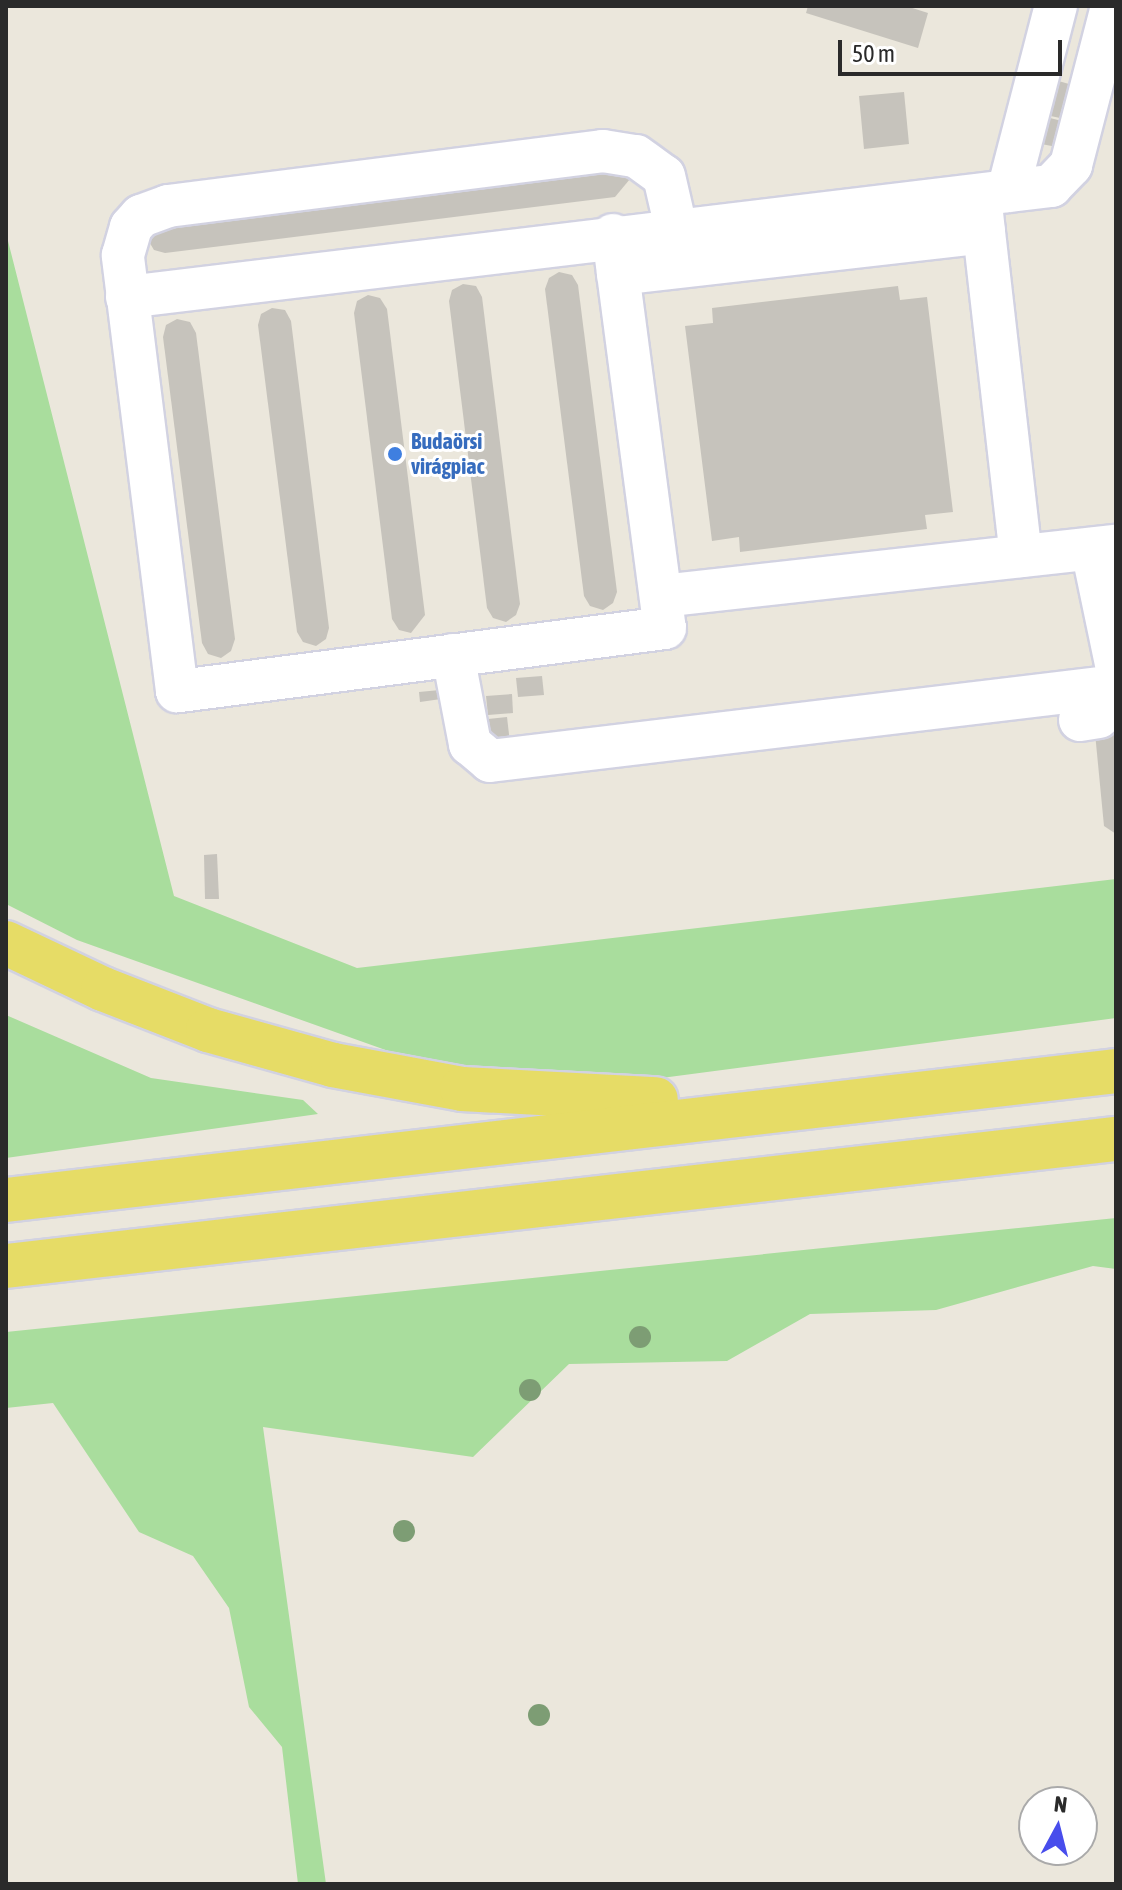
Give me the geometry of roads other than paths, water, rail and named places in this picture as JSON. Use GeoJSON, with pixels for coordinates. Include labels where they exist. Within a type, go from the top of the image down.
{"type":"FeatureCollection","features":[{"type":"Feature","properties":{"kind":"main road"},"geometry":{"type":"LineString","coordinates":[[6,943],[103,989],[208,1030],[333,1065],[462,1089],[607,1100],[763,1093],[894,1095]]}},
{"type":"Feature","properties":{"kind":"main road"},"geometry":{"type":"LineString","coordinates":[[6,1200],[1116,1071]]}},
{"type":"Feature","properties":{"kind":"main road"},"geometry":{"type":"LineString","coordinates":[[6,1266],[1116,1139]]}},
{"type":"Feature","properties":{"kind":"lane"},"geometry":{"type":"LineString","coordinates":[[1021,556],[990,206],[1056,6]]}},
{"type":"Feature","properties":{"kind":"lane"},"geometry":{"type":"LineString","coordinates":[[127,297],[616,254],[990,206],[1051,186],[1071,165],[1112,6]]}},
{"type":"Feature","properties":{"kind":"lane"},"geometry":{"type":"LineString","coordinates":[[616,254],[665,628],[177,691],[127,297],[124,241],[141,216],[154,210],[572,155],[619,152],[652,165],[670,190],[676,228]]}},
{"type":"Feature","properties":{"kind":"lane"},"geometry":{"type":"LineString","coordinates":[[616,254],[676,228],[990,206]]}},
{"type":"Feature","properties":{"kind":"lane"},"geometry":{"type":"LineString","coordinates":[[661,596],[1104,547],[1116,664]]}},
{"type":"Feature","properties":{"kind":"lane"},"geometry":{"type":"LineString","coordinates":[[453,655],[470,744],[490,761],[1104,710]]}},
{"type":"Feature","properties":{"kind":"place","name":"Budaörsi virágpiac"},"geometry":{"type":"Point","coordinates":[395,454]}}]}
